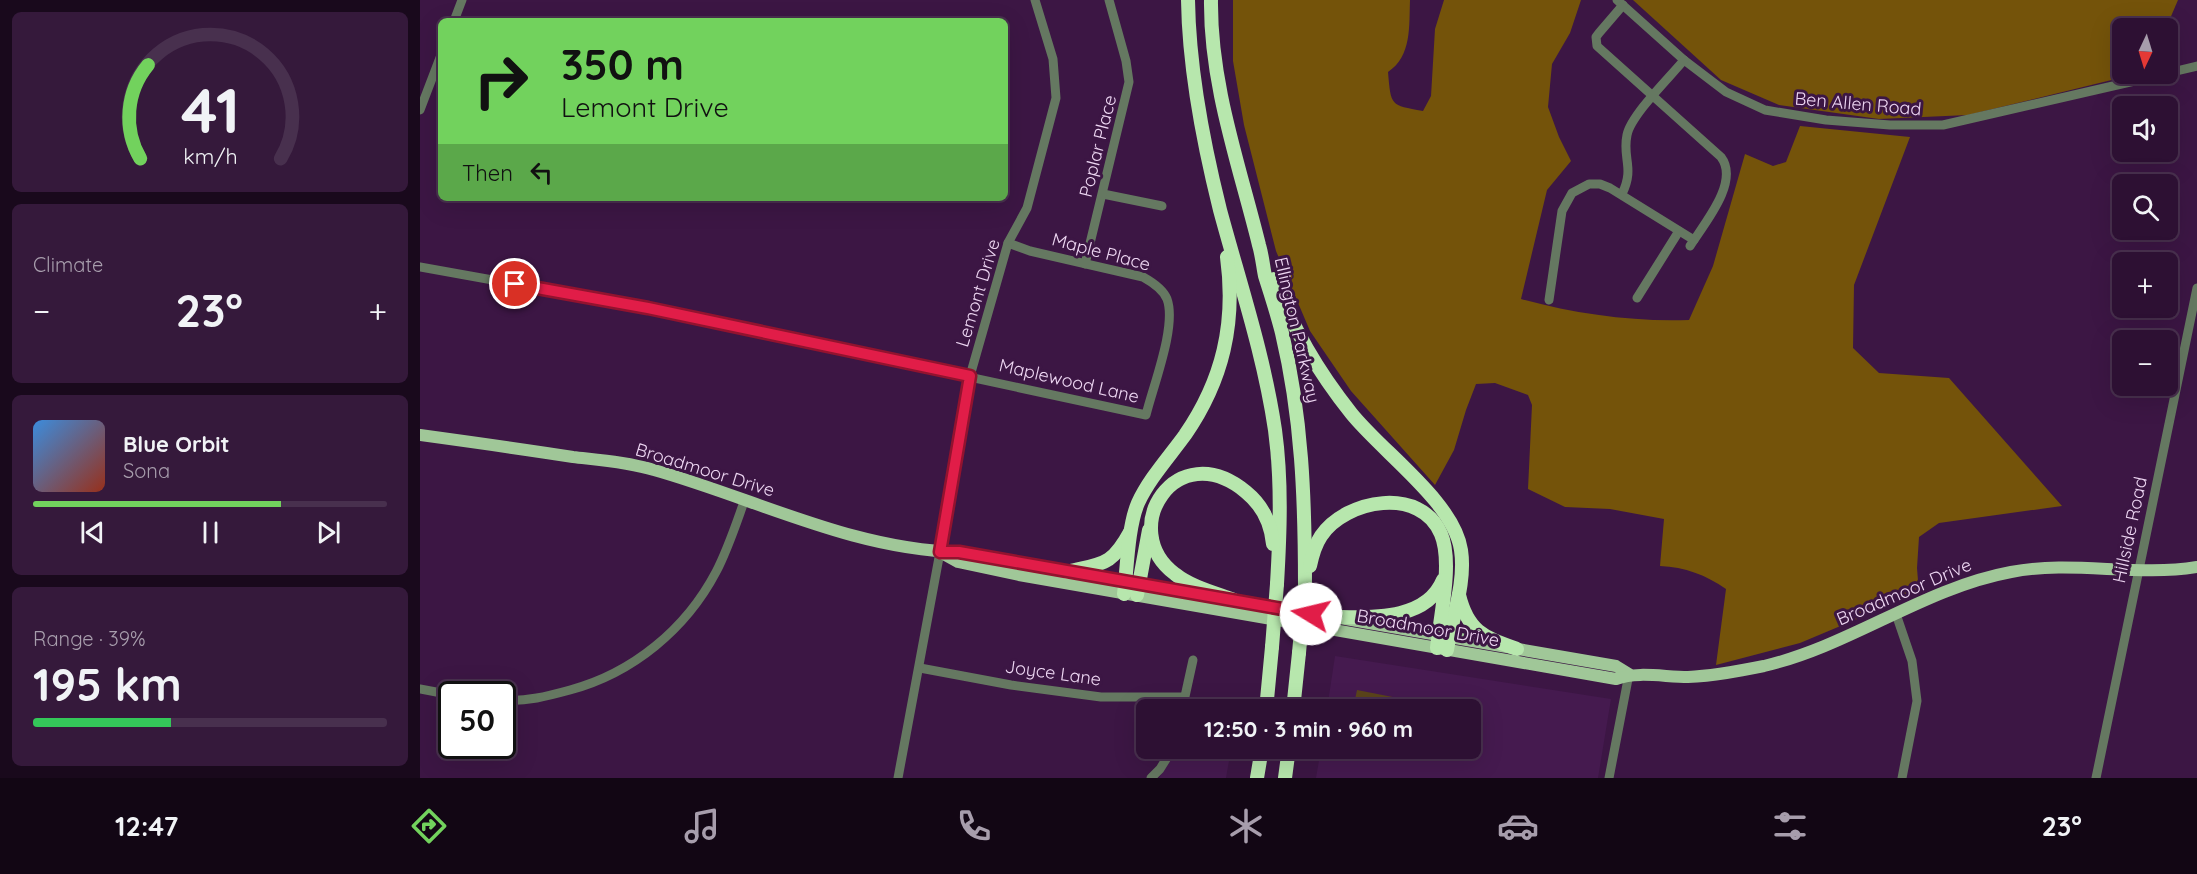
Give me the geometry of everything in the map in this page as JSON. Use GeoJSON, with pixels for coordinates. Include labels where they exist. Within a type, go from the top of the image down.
{"type":"FeatureCollection","features":[{"type":"Feature","properties":{"kind":"highway"},"geometry":{"type":"LineString","coordinates":[[1188,0],[1194,74],[1203,133],[1220,210],[1254,324],[1275,430],[1280,492],[1277,584],[1267,699]]}},
{"type":"Feature","properties":{"kind":"highway","name":"Ellington Parkway"},"geometry":{"type":"LineString","coordinates":[[1211,0],[1212,32],[1234,157],[1285,346],[1299,423],[1304,489],[1305,585],[1294,699]]}},
{"type":"Feature","properties":{"kind":"highway"},"geometry":{"type":"LineString","coordinates":[[1131,589],[1132,527],[1139,501],[1202,407],[1223,357],[1230,300],[1229,273],[1220,210]]}},
{"type":"Feature","properties":{"kind":"highway"},"geometry":{"type":"LineString","coordinates":[[1260,247],[1294,324],[1325,377],[1369,434],[1451,520],[1461,549],[1462,570],[1459,592],[1443,642]]}},
{"type":"Feature","properties":{"kind":"highway"},"geometry":{"type":"LineString","coordinates":[[1131,589],[1152,516],[1160,497],[1184,477],[1206,473],[1233,483],[1256,502],[1269,523],[1272,534],[1277,584]]}},
{"type":"Feature","properties":{"kind":"highway"},"geometry":{"type":"LineString","coordinates":[[1305,585],[1312,557],[1321,535],[1337,520],[1358,508],[1379,503],[1404,504],[1419,511],[1435,523],[1446,548],[1443,642]]}},
{"type":"Feature","properties":{"kind":"highway"},"geometry":{"type":"LineString","coordinates":[[1152,516],[1151,534],[1156,550],[1167,568],[1182,579],[1234,600]]}},
{"type":"Feature","properties":{"kind":"highway"},"geometry":{"type":"LineString","coordinates":[[1067,572],[1095,566],[1111,559],[1132,527]]}},
{"type":"Feature","properties":{"kind":"highway"},"geometry":{"type":"LineString","coordinates":[[1331,617],[1391,615],[1408,611],[1427,600],[1435,592],[1445,575]]}},
{"type":"Feature","properties":{"kind":"highway"},"geometry":{"type":"LineString","coordinates":[[1459,592],[1466,617],[1478,632],[1517,649]]}},
{"type":"Feature","properties":{"kind":"highway"},"geometry":{"type":"LineString","coordinates":[[1257,778],[1260,759]]}},
{"type":"Feature","properties":{"kind":"highway"},"geometry":{"type":"LineString","coordinates":[[1285,778],[1288,759]]}},
{"type":"Feature","properties":{"kind":"main road","name":"Broadmoor Drive"},"geometry":{"type":"LineString","coordinates":[[420,435],[650,469],[836,531],[896,545],[940,552],[959,552],[1067,572],[1131,589],[1234,600],[1331,617],[1616,679],[1629,674],[1688,677],[1738,672],[1769,665],[1802,655],[1957,588],[2010,572],[2033,568],[2159,571],[2197,567]]}},
{"type":"Feature","properties":{"kind":"main road","name":"Broadmoor Drive"},"geometry":{"type":"LineString","coordinates":[[940,552],[958,562],[1443,642],[1517,649],[1616,666],[1629,674]]}},
{"type":"Feature","properties":{"kind":"street"},"geometry":{"type":"LineString","coordinates":[[455,18],[462,0]]}},
{"type":"Feature","properties":{"kind":"street","name":"Lemont Drive"},"geometry":{"type":"LineString","coordinates":[[898,778],[920,668],[970,376],[1008,243],[1027,208],[1056,98],[1053,59],[1035,0]]}},
{"type":"Feature","properties":{"kind":"street","name":"Poplar Place"},"geometry":{"type":"LineString","coordinates":[[1085,264],[1129,82],[1126,61],[1109,0]]}},
{"type":"Feature","properties":{"kind":"street"},"geometry":{"type":"LineString","coordinates":[[1549,300],[1562,210],[1572,193],[1589,184],[1600,184],[1622,194],[1678,231],[1692,243],[1725,189],[1726,166],[1721,157],[1597,46],[1599,33],[1620,3]]}},
{"type":"Feature","properties":{"kind":"street","name":"Ben Allen Road"},"geometry":{"type":"LineString","coordinates":[[1620,3],[1684,60],[1726,92],[1765,110],[1826,120],[1890,125],[1943,125],[2119,84]]}},
{"type":"Feature","properties":{"kind":"street"},"geometry":{"type":"LineString","coordinates":[[1622,194],[1628,182],[1627,134],[1633,121],[1684,60]]}},
{"type":"Feature","properties":{"kind":"street"},"geometry":{"type":"LineString","coordinates":[[420,110],[438,63]]}},
{"type":"Feature","properties":{"kind":"street","name":"Ben Allen Road"},"geometry":{"type":"LineString","coordinates":[[2178,70],[2197,66]]}},
{"type":"Feature","properties":{"kind":"street"},"geometry":{"type":"LineString","coordinates":[[1103,194],[1162,206]]}},
{"type":"Feature","properties":{"kind":"street"},"geometry":{"type":"LineString","coordinates":[[1637,297],[1678,231]]}},
{"type":"Feature","properties":{"kind":"street","name":"Maple Place"},"geometry":{"type":"LineString","coordinates":[[1008,243],[1143,277],[1155,284],[1167,297],[1171,316],[1168,335],[1146,415]]}},
{"type":"Feature","properties":{"kind":"street","name":"Maplewood Lane"},"geometry":{"type":"LineString","coordinates":[[420,267],[648,308],[1146,415]]}},
{"type":"Feature","properties":{"kind":"street","name":"Hillside Road"},"geometry":{"type":"LineString","coordinates":[[2096,778],[2197,288]]}},
{"type":"Feature","properties":{"kind":"street"},"geometry":{"type":"LineString","coordinates":[[516,701],[546,697],[582,687],[622,669],[656,647],[703,594],[716,572],[745,499]]}},
{"type":"Feature","properties":{"kind":"street"},"geometry":{"type":"LineString","coordinates":[[1896,614],[1912,661],[1917,701],[1902,778]]}},
{"type":"Feature","properties":{"kind":"street"},"geometry":{"type":"LineString","coordinates":[[1184,697],[1193,660]]}},
{"type":"Feature","properties":{"kind":"street","name":"Joyce Lane"},"geometry":{"type":"LineString","coordinates":[[920,668],[1011,685],[1101,697],[1184,697]]}},
{"type":"Feature","properties":{"kind":"street"},"geometry":{"type":"LineString","coordinates":[[1610,778],[1629,674]]}},
{"type":"Feature","properties":{"kind":"street"},"geometry":{"type":"LineString","coordinates":[[420,689],[438,692]]}},
{"type":"Feature","properties":{"kind":"street"},"geometry":{"type":"LineString","coordinates":[[1151,778],[1166,759]]}},
{"type":"Feature","properties":{"kind":"shaded area"},"geometry":{"type":"Polygon","coordinates":[[[1233,0],[1410,0],[1408,40],[1401,58],[1388,72],[1390,92],[1394,102],[1398,105],[1423,111],[1431,96],[1435,29],[1444,0],[1581,0],[1570,33],[1552,64],[1548,107],[1571,161],[1547,190],[1521,299],[1562,309],[1625,318],[1689,320],[1713,266],[1745,154],[1773,166],[1786,162],[1800,126],[1910,137],[1854,285],[1853,348],[1879,373],[1949,378],[2062,506],[1939,523],[1919,537],[1917,568],[1919,593],[1800,643],[1716,665],[1726,589],[1695,573],[1660,566],[1664,519],[1610,509],[1565,507],[1528,489],[1532,405],[1528,395],[1495,383],[1476,384],[1454,450],[1435,485],[1351,391],[1310,331],[1276,251],[1244,125],[1233,61],[1233,0]]]}},
{"type":"Feature","properties":{"kind":"shaded area"},"geometry":{"type":"Polygon","coordinates":[[[1633,0],[2178,0],[2170,18],[2112,18],[2112,80],[1968,115],[1879,119],[1779,105],[1721,80],[1633,0]]]}},
{"type":"Feature","properties":{"kind":"shaded area"},"geometry":{"type":"Polygon","coordinates":[[[1335,656],[1611,699],[1598,778],[1316,778],[1319,759],[1481,759],[1481,699],[1329,699],[1335,656]]]}},
{"type":"Feature","properties":{"kind":"shaded area"},"geometry":{"type":"Polygon","coordinates":[[[1357,690],[1403,699],[1355,699],[1357,690]]]}},
{"type":"Feature","properties":{"kind":"shaded area"},"geometry":{"type":"Polygon","coordinates":[[[1170,759],[1229,759],[1226,778],[1159,778],[1170,759]]]}},
{"type":"Feature","properties":{"kind":"route"},"geometry":{"type":"LineString","coordinates":[[515,284],[648,308],[970,376],[940,552],[959,552],[1311,614]]}}]}
